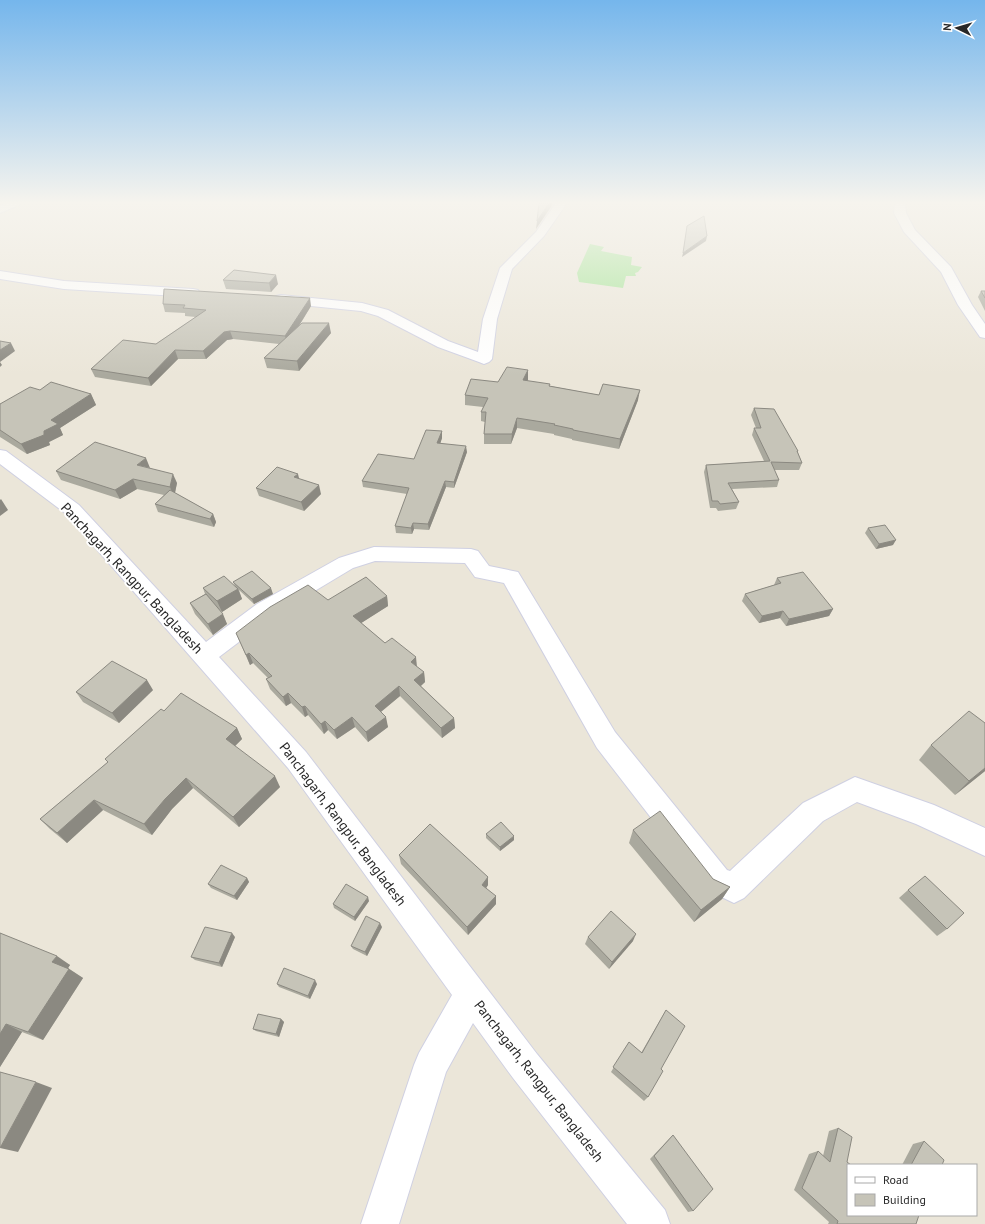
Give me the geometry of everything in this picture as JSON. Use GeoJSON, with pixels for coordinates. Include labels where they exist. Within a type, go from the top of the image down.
{"type":"FeatureCollection","features":[{"type":"Feature","properties":{"kind":"street"},"geometry":{"type":"LineString","coordinates":[[271,298],[308,300],[362,307],[383,313],[443,344],[484,360],[490,319],[506,268],[514,260]]}},
{"type":"Feature","properties":{"kind":"street"},"geometry":{"type":"LineString","coordinates":[[937,260],[947,270],[965,305],[985,334]]}},
{"type":"Feature","properties":{"kind":"street"},"geometry":{"type":"LineString","coordinates":[[0,274],[64,285],[203,294]]}},
{"type":"Feature","properties":{"kind":"street","name":"Panchagarh, Rangpur, Bangladesh"},"geometry":{"type":"LineString","coordinates":[[0,455],[72,509],[297,760],[525,1066],[651,1224]]}},
{"type":"Feature","properties":{"kind":"street"},"geometry":{"type":"LineString","coordinates":[[204,656],[265,610],[346,563],[374,554],[471,556],[482,572],[511,577],[606,740],[717,880],[734,888],[813,812],[855,789],[924,814],[985,842]]}},
{"type":"Feature","properties":{"kind":"street"},"geometry":{"type":"LineString","coordinates":[[380,1224],[432,1065],[471,993]]}},
{"type":"Feature","properties":{"kind":"green space"},"geometry":{"type":"Polygon","coordinates":[[[583,260],[632,260],[631,265],[642,267],[635,273],[636,276],[626,276],[623,288],[579,282],[577,273],[583,260]]]}},
{"type":"Feature","properties":{"kind":"building"},"geometry":{"type":"Polygon","coordinates":[[[234,270],[276,275],[269,283],[223,280],[234,270]]]}},
{"type":"Feature","properties":{"kind":"building"},"geometry":{"type":"Polygon","coordinates":[[[164,289],[310,298],[285,336],[230,331],[224,332],[203,351],[175,350],[148,378],[91,369],[123,340],[156,344],[206,310],[183,308],[185,305],[163,304],[164,289]]]}},
{"type":"Feature","properties":{"kind":"building"},"geometry":{"type":"Polygon","coordinates":[[[981,291],[985,291],[985,298],[981,291]]]}},
{"type":"Feature","properties":{"kind":"building"},"geometry":{"type":"Polygon","coordinates":[[[302,323],[329,323],[297,361],[264,358],[302,323]]]}},
{"type":"Feature","properties":{"kind":"building"},"geometry":{"type":"Polygon","coordinates":[[[0,341],[11,343],[0,350],[0,341]]]}},
{"type":"Feature","properties":{"kind":"building"},"geometry":{"type":"Polygon","coordinates":[[[507,367],[528,370],[523,380],[550,384],[549,386],[599,395],[603,384],[640,390],[620,439],[573,430],[554,425],[555,424],[517,418],[512,434],[484,434],[486,412],[481,412],[488,398],[465,395],[471,379],[498,382],[507,367]]]}},
{"type":"Feature","properties":{"kind":"building"},"geometry":{"type":"Polygon","coordinates":[[[51,382],[91,394],[51,420],[58,424],[44,431],[44,435],[21,444],[0,430],[0,404],[30,387],[40,390],[51,382]]]}},
{"type":"Feature","properties":{"kind":"building"},"geometry":{"type":"Polygon","coordinates":[[[754,408],[774,409],[798,451],[802,463],[771,462],[779,480],[728,483],[739,502],[720,504],[718,501],[712,501],[706,465],[770,461],[754,428],[761,428],[754,408]]]}},
{"type":"Feature","properties":{"kind":"building"},"geometry":{"type":"Polygon","coordinates":[[[426,430],[442,431],[437,443],[466,446],[454,482],[445,481],[428,524],[413,523],[411,528],[395,526],[409,488],[362,481],[378,454],[414,459],[426,430]]]}},
{"type":"Feature","properties":{"kind":"building"},"geometry":{"type":"Polygon","coordinates":[[[95,442],[146,458],[137,465],[173,474],[170,487],[133,479],[115,490],[56,471],[95,442]]]}},
{"type":"Feature","properties":{"kind":"building"},"geometry":{"type":"Polygon","coordinates":[[[277,467],[298,474],[294,477],[319,485],[301,502],[256,488],[277,467]]]}},
{"type":"Feature","properties":{"kind":"building"},"geometry":{"type":"Polygon","coordinates":[[[170,490],[213,514],[210,519],[155,504],[170,490]]]}},
{"type":"Feature","properties":{"kind":"building"},"geometry":{"type":"Polygon","coordinates":[[[885,525],[896,540],[879,544],[868,528],[885,525]]]}},
{"type":"Feature","properties":{"kind":"building"},"geometry":{"type":"Polygon","coordinates":[[[252,571],[271,588],[252,599],[233,582],[252,571]]]}},
{"type":"Feature","properties":{"kind":"building"},"geometry":{"type":"Polygon","coordinates":[[[803,572],[833,609],[789,619],[783,611],[762,616],[745,594],[781,583],[777,578],[803,572]]]}},
{"type":"Feature","properties":{"kind":"building"},"geometry":{"type":"Polygon","coordinates":[[[224,576],[238,589],[217,601],[203,588],[224,576]]]}},
{"type":"Feature","properties":{"kind":"building"},"geometry":{"type":"Polygon","coordinates":[[[366,577],[387,596],[353,616],[385,643],[392,638],[416,657],[411,662],[424,672],[414,680],[454,718],[441,728],[399,686],[375,706],[386,717],[366,732],[352,717],[334,730],[325,721],[321,724],[305,706],[302,707],[288,693],[283,697],[266,679],[272,676],[249,653],[246,655],[236,633],[270,607],[308,585],[328,600],[366,577]]]}},
{"type":"Feature","properties":{"kind":"building"},"geometry":{"type":"Polygon","coordinates":[[[206,594],[223,614],[208,624],[190,603],[206,594]]]}},
{"type":"Feature","properties":{"kind":"building"},"geometry":{"type":"Polygon","coordinates":[[[112,661],[147,680],[112,713],[76,692],[112,661]]]}},
{"type":"Feature","properties":{"kind":"building"},"geometry":{"type":"Polygon","coordinates":[[[181,693],[237,728],[226,739],[275,776],[233,817],[186,778],[165,799],[144,824],[94,800],[57,833],[40,819],[108,762],[105,759],[161,709],[164,711],[181,693]]]}},
{"type":"Feature","properties":{"kind":"building"},"geometry":{"type":"Polygon","coordinates":[[[969,711],[985,723],[985,768],[969,781],[931,745],[969,711]]]}},
{"type":"Feature","properties":{"kind":"building"},"geometry":{"type":"Polygon","coordinates":[[[660,811],[713,879],[730,887],[701,910],[633,830],[660,811]]]}},
{"type":"Feature","properties":{"kind":"building"},"geometry":{"type":"Polygon","coordinates":[[[501,822],[514,836],[500,847],[486,834],[501,822]]]}},
{"type":"Feature","properties":{"kind":"building"},"geometry":{"type":"Polygon","coordinates":[[[430,824],[488,877],[482,885],[496,896],[467,927],[399,855],[430,824]]]}},
{"type":"Feature","properties":{"kind":"building"},"geometry":{"type":"Polygon","coordinates":[[[221,865],[247,878],[234,896],[208,884],[221,865]]]}},
{"type":"Feature","properties":{"kind":"building"},"geometry":{"type":"Polygon","coordinates":[[[925,876],[964,913],[947,929],[908,890],[925,876]]]}},
{"type":"Feature","properties":{"kind":"building"},"geometry":{"type":"Polygon","coordinates":[[[346,884],[368,897],[354,917],[333,904],[346,884]]]}},
{"type":"Feature","properties":{"kind":"building"},"geometry":{"type":"Polygon","coordinates":[[[611,911],[636,934],[612,962],[588,937],[611,911]]]}},
{"type":"Feature","properties":{"kind":"building"},"geometry":{"type":"Polygon","coordinates":[[[366,916],[380,923],[365,952],[351,946],[366,916]]]}},
{"type":"Feature","properties":{"kind":"building"},"geometry":{"type":"Polygon","coordinates":[[[205,927],[232,933],[219,963],[191,957],[205,927]]]}},
{"type":"Feature","properties":{"kind":"building"},"geometry":{"type":"Polygon","coordinates":[[[0,933],[57,956],[52,962],[69,969],[28,1032],[6,1024],[0,1034],[0,933]]]}},
{"type":"Feature","properties":{"kind":"building"},"geometry":{"type":"Polygon","coordinates":[[[284,968],[315,980],[308,996],[277,984],[284,968]]]}},
{"type":"Feature","properties":{"kind":"building"},"geometry":{"type":"Polygon","coordinates":[[[666,1010],[685,1026],[661,1069],[663,1071],[648,1097],[613,1067],[629,1042],[642,1053],[666,1010]]]}},
{"type":"Feature","properties":{"kind":"building"},"geometry":{"type":"Polygon","coordinates":[[[258,1014],[281,1019],[276,1034],[253,1029],[258,1014]]]}},
{"type":"Feature","properties":{"kind":"building"},"geometry":{"type":"Polygon","coordinates":[[[0,1072],[36,1082],[0,1148],[0,1072]]]}},
{"type":"Feature","properties":{"kind":"building"},"geometry":{"type":"Polygon","coordinates":[[[838,1128],[852,1137],[847,1162],[850,1164],[847,1164],[847,1216],[919,1216],[916,1224],[837,1224],[838,1221],[802,1188],[818,1151],[830,1162],[838,1128]]]}},
{"type":"Feature","properties":{"kind":"building"},"geometry":{"type":"Polygon","coordinates":[[[673,1135],[713,1189],[693,1211],[654,1156],[673,1135]]]}},
{"type":"Feature","properties":{"kind":"building"},"geometry":{"type":"Polygon","coordinates":[[[924,1141],[944,1160],[942,1164],[912,1164],[924,1141]]]}}]}
